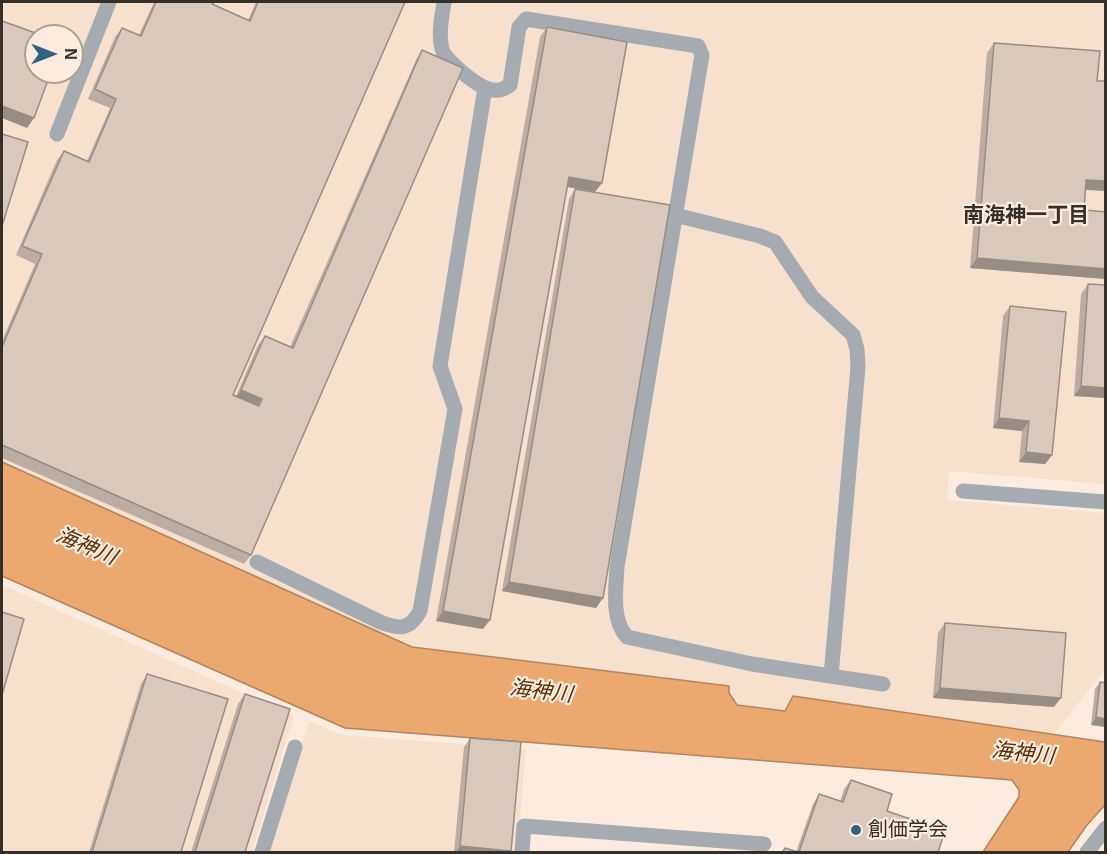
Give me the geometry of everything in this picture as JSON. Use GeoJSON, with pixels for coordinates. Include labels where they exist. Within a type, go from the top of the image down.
{"type":"FeatureCollection","features":[{"type":"Feature","properties":{"kind":"street"},"geometry":{"type":"LineString","coordinates":[[57,134],[109,2]]}},
{"type":"Feature","properties":{"kind":"street"},"geometry":{"type":"LineString","coordinates":[[444,2],[440,35],[443,52],[468,78],[490,90],[502,90],[510,85],[519,27],[526,19],[698,46],[702,54],[617,567],[618,622],[622,632],[627,637],[752,664],[883,684]]}},
{"type":"Feature","properties":{"kind":"street"},"geometry":{"type":"LineString","coordinates":[[257,562],[380,622],[396,627],[405,627],[414,623],[420,611],[455,409],[440,366],[485,88]]}},
{"type":"Feature","properties":{"kind":"street"},"geometry":{"type":"LineString","coordinates":[[675,215],[760,236],[775,242],[812,297],[853,335],[858,367],[831,676]]}},
{"type":"Feature","properties":{"kind":"street"},"geometry":{"type":"LineString","coordinates":[[963,491],[1106,502]]}},
{"type":"Feature","properties":{"kind":"street"},"geometry":{"type":"LineString","coordinates":[[262,852],[295,747]]}},
{"type":"Feature","properties":{"kind":"street"},"geometry":{"type":"LineString","coordinates":[[522,852],[524,826],[706,846],[764,844]]}},
{"type":"Feature","properties":{"kind":"street"},"geometry":{"type":"LineString","coordinates":[[1087,852],[1106,828]]}},
{"type":"Feature","properties":{"kind":"shaded area"},"geometry":{"type":"Polygon","coordinates":[[[2,2],[1105,2],[1105,484],[949,471],[947,500],[1105,513],[1105,669],[1054,734],[793,696],[785,711],[737,705],[729,693],[729,686],[412,647],[2,462],[2,2]]]}},
{"type":"Feature","properties":{"kind":"shaded area"},"geometry":{"type":"Polygon","coordinates":[[[2,585],[294,716],[252,852],[2,852],[2,585]]]}},
{"type":"Feature","properties":{"kind":"shaded area"},"geometry":{"type":"Polygon","coordinates":[[[309,721],[343,735],[526,749],[517,852],[268,852],[309,721]]]}},
{"type":"Feature","properties":{"kind":"water","name":"海神川"},"geometry":{"type":"Polygon","coordinates":[[[2,462],[412,647],[729,686],[729,693],[737,705],[785,711],[793,696],[1105,742],[1105,805],[1068,852],[983,852],[1019,797],[1019,790],[1012,780],[345,728],[2,576],[2,462]]]}},
{"type":"Feature","properties":{"kind":"building"},"geometry":{"type":"Polygon","coordinates":[[[156,2],[214,2],[212,4],[250,21],[258,2],[405,2],[233,395],[259,406],[262,399],[241,390],[265,336],[293,348],[422,50],[463,68],[251,555],[2,445],[2,347],[42,254],[22,246],[64,151],[89,162],[116,99],[95,89],[122,28],[141,36],[156,2]]]}},
{"type":"Feature","properties":{"kind":"building"},"geometry":{"type":"Polygon","coordinates":[[[2,21],[24,29],[24,84],[47,84],[34,118],[2,106],[2,21]]]}},
{"type":"Feature","properties":{"kind":"building"},"geometry":{"type":"Polygon","coordinates":[[[547,27],[627,42],[602,183],[569,177],[490,620],[443,611],[547,27]]]}},
{"type":"Feature","properties":{"kind":"building"},"geometry":{"type":"Polygon","coordinates":[[[994,43],[1100,51],[1097,81],[1106,81],[1106,181],[1086,180],[1084,210],[1106,212],[1106,269],[977,258],[994,43]]]}},
{"type":"Feature","properties":{"kind":"building"},"geometry":{"type":"Polygon","coordinates":[[[2,134],[28,142],[2,226],[2,134]]]}},
{"type":"Feature","properties":{"kind":"building"},"geometry":{"type":"Polygon","coordinates":[[[575,189],[670,205],[603,598],[509,582],[575,189]]]}},
{"type":"Feature","properties":{"kind":"building"},"geometry":{"type":"Polygon","coordinates":[[[1088,284],[1106,285],[1106,388],[1081,386],[1088,284]]]}},
{"type":"Feature","properties":{"kind":"building"},"geometry":{"type":"Polygon","coordinates":[[[1010,306],[1066,312],[1052,455],[1026,452],[1029,421],[999,418],[1010,306]]]}},
{"type":"Feature","properties":{"kind":"building"},"geometry":{"type":"Polygon","coordinates":[[[2,612],[24,619],[2,695],[2,612]]]}},
{"type":"Feature","properties":{"kind":"building"},"geometry":{"type":"Polygon","coordinates":[[[945,623],[1066,633],[1061,698],[940,688],[945,623]]]}},
{"type":"Feature","properties":{"kind":"building"},"geometry":{"type":"Polygon","coordinates":[[[147,674],[228,699],[181,852],[92,852],[147,674]]]}},
{"type":"Feature","properties":{"kind":"building"},"geometry":{"type":"Polygon","coordinates":[[[1100,682],[1106,683],[1106,719],[1096,717],[1100,682]]]}},
{"type":"Feature","properties":{"kind":"building"},"geometry":{"type":"Polygon","coordinates":[[[245,694],[290,709],[245,852],[195,852],[245,694]]]}},
{"type":"Feature","properties":{"kind":"building"},"geometry":{"type":"Polygon","coordinates":[[[470,738],[521,742],[511,851],[460,846],[470,738]]]}},
{"type":"Feature","properties":{"kind":"building","name":"創価学会"},"geometry":{"type":"Polygon","coordinates":[[[851,780],[892,794],[887,811],[945,831],[938,852],[799,852],[819,794],[843,802],[851,780]]]}},
{"type":"Feature","properties":{"kind":"building"},"geometry":{"type":"Polygon","coordinates":[[[785,848],[798,852],[783,852],[785,848]]]}},
{"type":"Feature","properties":{"kind":"place","name":"創価学会"},"geometry":{"type":"Point","coordinates":[856,830]}},
{"type":"Feature","properties":{"kind":"district","name":"南海神一丁目"},"geometry":{"type":"Point","coordinates":[1026,216]}}]}
